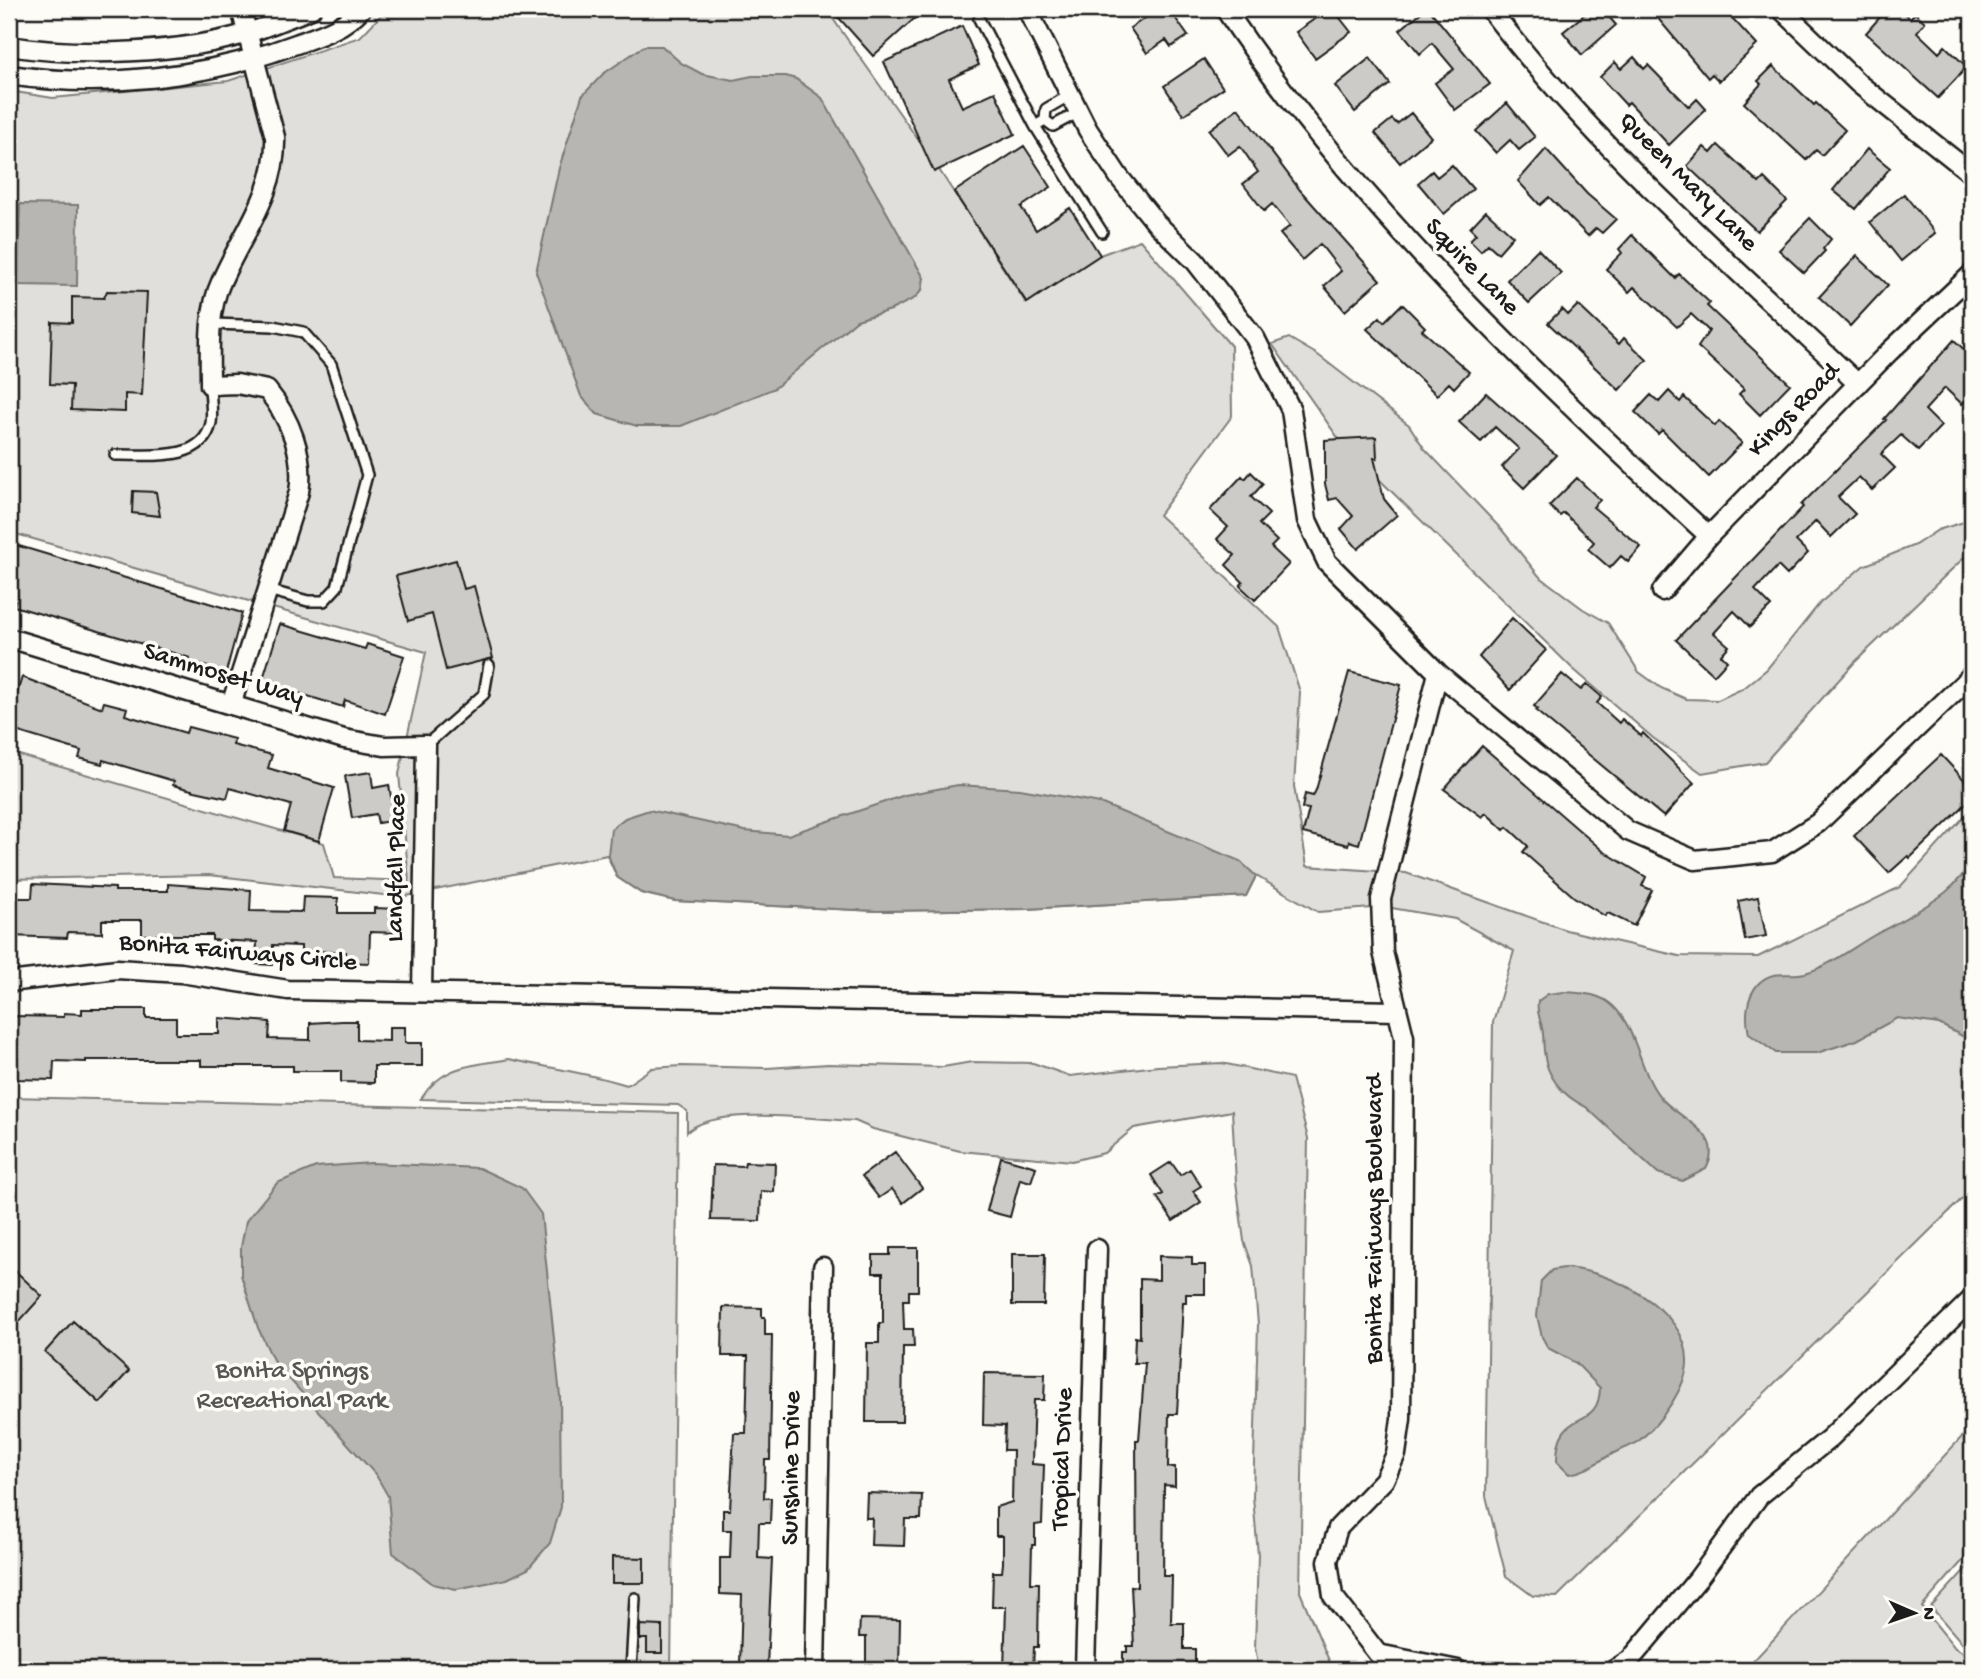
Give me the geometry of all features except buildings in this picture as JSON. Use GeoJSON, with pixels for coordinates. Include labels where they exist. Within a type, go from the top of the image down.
{"type":"FeatureCollection","features":[{"type":"Feature","properties":{"kind":"street"},"geometry":{"type":"LineString","coordinates":[[231,705],[299,492],[302,474],[288,423],[267,390],[237,384],[210,385],[213,324],[220,283],[273,176],[275,136],[242,9]]}},
{"type":"Feature","properties":{"kind":"street"},"geometry":{"type":"LineString","coordinates":[[9,46],[92,52],[141,50],[248,33],[311,9]]}},
{"type":"Feature","properties":{"kind":"street"},"geometry":{"type":"LineString","coordinates":[[9,75],[75,81],[120,80],[200,71],[254,60],[342,27],[361,9]]}},
{"type":"Feature","properties":{"kind":"street"},"geometry":{"type":"LineString","coordinates":[[1027,9],[1079,112],[1119,177],[1156,223],[1195,261],[1255,338],[1291,410],[1307,520],[1327,562],[1438,673],[1628,831],[1695,860],[1772,852],[1818,823],[1972,675]]}},
{"type":"Feature","properties":{"kind":"street","name":"Squire Lane"},"geometry":{"type":"LineString","coordinates":[[1225,9],[1316,133],[1428,264],[1709,536]]}},
{"type":"Feature","properties":{"kind":"street","name":"Queen Mary Lane"},"geometry":{"type":"LineString","coordinates":[[1490,9],[1572,106],[1664,200],[1858,384]]}},
{"type":"Feature","properties":{"kind":"street"},"geometry":{"type":"LineString","coordinates":[[1781,9],[1859,84],[1972,174]]}},
{"type":"Feature","properties":{"kind":"street","name":"Kings Road"},"geometry":{"type":"LineString","coordinates":[[1662,591],[1709,536],[1858,384],[1972,274]]}},
{"type":"Feature","properties":{"kind":"street","name":"Sammoset Way"},"geometry":{"type":"LineString","coordinates":[[9,638],[364,743],[426,745]]}},
{"type":"Feature","properties":{"kind":"street","name":"Bonita Fairways Boulevard"},"geometry":{"type":"LineString","coordinates":[[1438,673],[1381,899],[1383,952],[1404,1037],[1401,1419],[1396,1454],[1384,1480],[1338,1528],[1328,1561],[1333,1596],[1378,1654],[1458,1670]]}},
{"type":"Feature","properties":{"kind":"street","name":"Landfall Place"},"geometry":{"type":"LineString","coordinates":[[422,992],[426,745]]}},
{"type":"Feature","properties":{"kind":"street","name":"Bonita Fairways Circle"},"geometry":{"type":"LineString","coordinates":[[9,982],[117,968],[181,973],[288,990],[1397,1011]]}},
{"type":"Feature","properties":{"kind":"street","name":"Tropical Drive"},"geometry":{"type":"LineString","coordinates":[[1085,1670],[1097,1249]]}},
{"type":"Feature","properties":{"kind":"street","name":"Sunshine Drive"},"geometry":{"type":"LineString","coordinates":[[815,1670],[823,1267]]}},
{"type":"Feature","properties":{"kind":"street"},"geometry":{"type":"LineString","coordinates":[[1614,1670],[1630,1660],[1698,1580],[1759,1496],[1830,1438],[1972,1298]]}},
{"type":"Feature","properties":{"kind":"lane"},"geometry":{"type":"LineString","coordinates":[[979,19],[1035,126],[1102,232]]}},
{"type":"Feature","properties":{"kind":"lane"},"geometry":{"type":"LineString","coordinates":[[1045,120],[1046,109],[1070,95]]}},
{"type":"Feature","properties":{"kind":"lane"},"geometry":{"type":"LineString","coordinates":[[1045,120],[1053,126],[1079,112]]}},
{"type":"Feature","properties":{"kind":"lane"},"geometry":{"type":"LineString","coordinates":[[1035,126],[1045,120]]}},
{"type":"Feature","properties":{"kind":"lane"},"geometry":{"type":"LineString","coordinates":[[213,324],[273,326],[303,332],[331,364],[368,475],[337,587],[324,601],[308,601],[268,590]]}},
{"type":"Feature","properties":{"kind":"lane"},"geometry":{"type":"LineString","coordinates":[[115,455],[182,453],[199,444],[211,425],[210,385]]}},
{"type":"Feature","properties":{"kind":"lane"},"geometry":{"type":"LineString","coordinates":[[426,745],[484,694],[489,665]]}},
{"type":"Feature","properties":{"kind":"lane"},"geometry":{"type":"LineString","coordinates":[[631,1670],[635,1598]]}},
{"type":"Feature","properties":{"kind":"green space"},"geometry":{"type":"Polygon","coordinates":[[[387,9],[826,9],[936,165],[1026,303],[1100,255],[1140,240],[1231,346],[1232,416],[1159,515],[1279,627],[1300,692],[1294,786],[1307,866],[1406,873],[1566,930],[1679,956],[1758,957],[1900,887],[1972,808],[1972,1189],[1557,1597],[1533,1596],[1506,1576],[1486,1496],[1493,1022],[1514,951],[1455,919],[1386,907],[1318,912],[1256,876],[1246,896],[1027,909],[877,911],[675,901],[641,893],[617,877],[607,855],[401,897],[209,875],[9,879],[9,752],[324,843],[334,878],[409,881],[399,774],[426,652],[9,532],[9,91],[53,98],[228,81],[360,37],[387,9]]]}},
{"type":"Feature","properties":{"kind":"green space"},"geometry":{"type":"Polygon","coordinates":[[[1289,338],[1318,355],[1409,425],[1424,448],[1502,530],[1539,576],[1583,609],[1608,623],[1639,672],[1661,688],[1686,699],[1718,700],[1744,688],[1767,669],[1820,603],[1863,566],[1915,545],[1938,530],[1967,521],[1972,510],[1972,550],[1854,663],[1765,762],[1702,773],[1653,738],[1572,668],[1341,442],[1272,344],[1289,338]]]}},
{"type":"Feature","properties":{"kind":"green space"},"geometry":{"type":"Polygon","coordinates":[[[509,1059],[627,1085],[652,1068],[681,1066],[767,1068],[828,1064],[943,1067],[972,1062],[1033,1063],[1070,1076],[1158,1066],[1222,1063],[1292,1078],[1308,1138],[1300,1592],[1333,1670],[1259,1670],[1255,1648],[1258,1555],[1253,1497],[1258,1324],[1253,1266],[1244,1241],[1236,1182],[1232,1111],[1134,1128],[1104,1153],[1072,1161],[960,1151],[873,1129],[855,1121],[792,1116],[742,1116],[701,1124],[687,1132],[687,1111],[678,1105],[421,1099],[439,1079],[459,1068],[509,1059]]]}},
{"type":"Feature","properties":{"kind":"green space","name":"Bonita Springs Recreational Park"},"geometry":{"type":"Polygon","coordinates":[[[9,1097],[678,1113],[671,1670],[9,1670],[9,1097]]]}},
{"type":"Feature","properties":{"kind":"green space"},"geometry":{"type":"Polygon","coordinates":[[[1972,1426],[1972,1550],[1922,1607],[1955,1648],[1972,1657],[1972,1670],[1745,1670],[1972,1426]]]}},
{"type":"Feature","properties":{"kind":"green space"},"geometry":{"type":"Polygon","coordinates":[[[1972,1562],[1972,1648],[1962,1643],[1931,1607],[1972,1562]]]}},
{"type":"Feature","properties":{"kind":"shaded area"},"geometry":{"type":"Polygon","coordinates":[[[644,46],[662,46],[681,63],[702,74],[733,80],[752,76],[786,76],[796,79],[822,98],[924,278],[922,290],[915,298],[891,310],[857,320],[775,388],[681,426],[637,426],[597,414],[581,396],[536,272],[559,168],[582,96],[603,74],[644,46]]]}},
{"type":"Feature","properties":{"kind":"shaded area"},"geometry":{"type":"Polygon","coordinates":[[[20,204],[78,205],[77,286],[18,285],[20,204]]]}},
{"type":"Feature","properties":{"kind":"shaded area"},"geometry":{"type":"Polygon","coordinates":[[[958,785],[1020,789],[1100,803],[1240,861],[1256,876],[1246,896],[1027,909],[877,911],[675,901],[641,893],[617,877],[608,855],[611,829],[625,818],[649,810],[745,831],[788,835],[905,795],[958,785]]]}},
{"type":"Feature","properties":{"kind":"shaded area"},"geometry":{"type":"Polygon","coordinates":[[[1972,859],[1972,1041],[1939,1024],[1897,1018],[1857,1040],[1817,1053],[1776,1053],[1749,1034],[1749,1001],[1764,979],[1775,975],[1805,973],[1831,962],[1937,899],[1957,881],[1972,859]]]}},
{"type":"Feature","properties":{"kind":"shaded area"},"geometry":{"type":"Polygon","coordinates":[[[1564,992],[1591,995],[1609,1002],[1614,1007],[1634,1039],[1647,1075],[1660,1097],[1705,1136],[1710,1145],[1711,1156],[1706,1169],[1682,1181],[1658,1173],[1586,1107],[1557,1085],[1545,1060],[1538,1001],[1548,994],[1564,992]]]}},
{"type":"Feature","properties":{"kind":"shaded area"},"geometry":{"type":"Polygon","coordinates":[[[371,1163],[479,1168],[522,1188],[541,1214],[560,1396],[561,1507],[550,1543],[528,1569],[507,1579],[456,1589],[433,1584],[393,1553],[388,1496],[376,1475],[274,1362],[258,1328],[241,1275],[241,1247],[246,1221],[277,1183],[316,1167],[371,1163]]]}},
{"type":"Feature","properties":{"kind":"shaded area"},"geometry":{"type":"Polygon","coordinates":[[[1564,1268],[1602,1276],[1643,1296],[1675,1326],[1684,1343],[1687,1362],[1686,1372],[1677,1393],[1648,1432],[1631,1446],[1586,1469],[1569,1474],[1557,1462],[1559,1444],[1570,1425],[1593,1411],[1598,1402],[1600,1388],[1576,1363],[1548,1348],[1542,1337],[1537,1316],[1541,1281],[1552,1270],[1564,1268]]]}}]}
